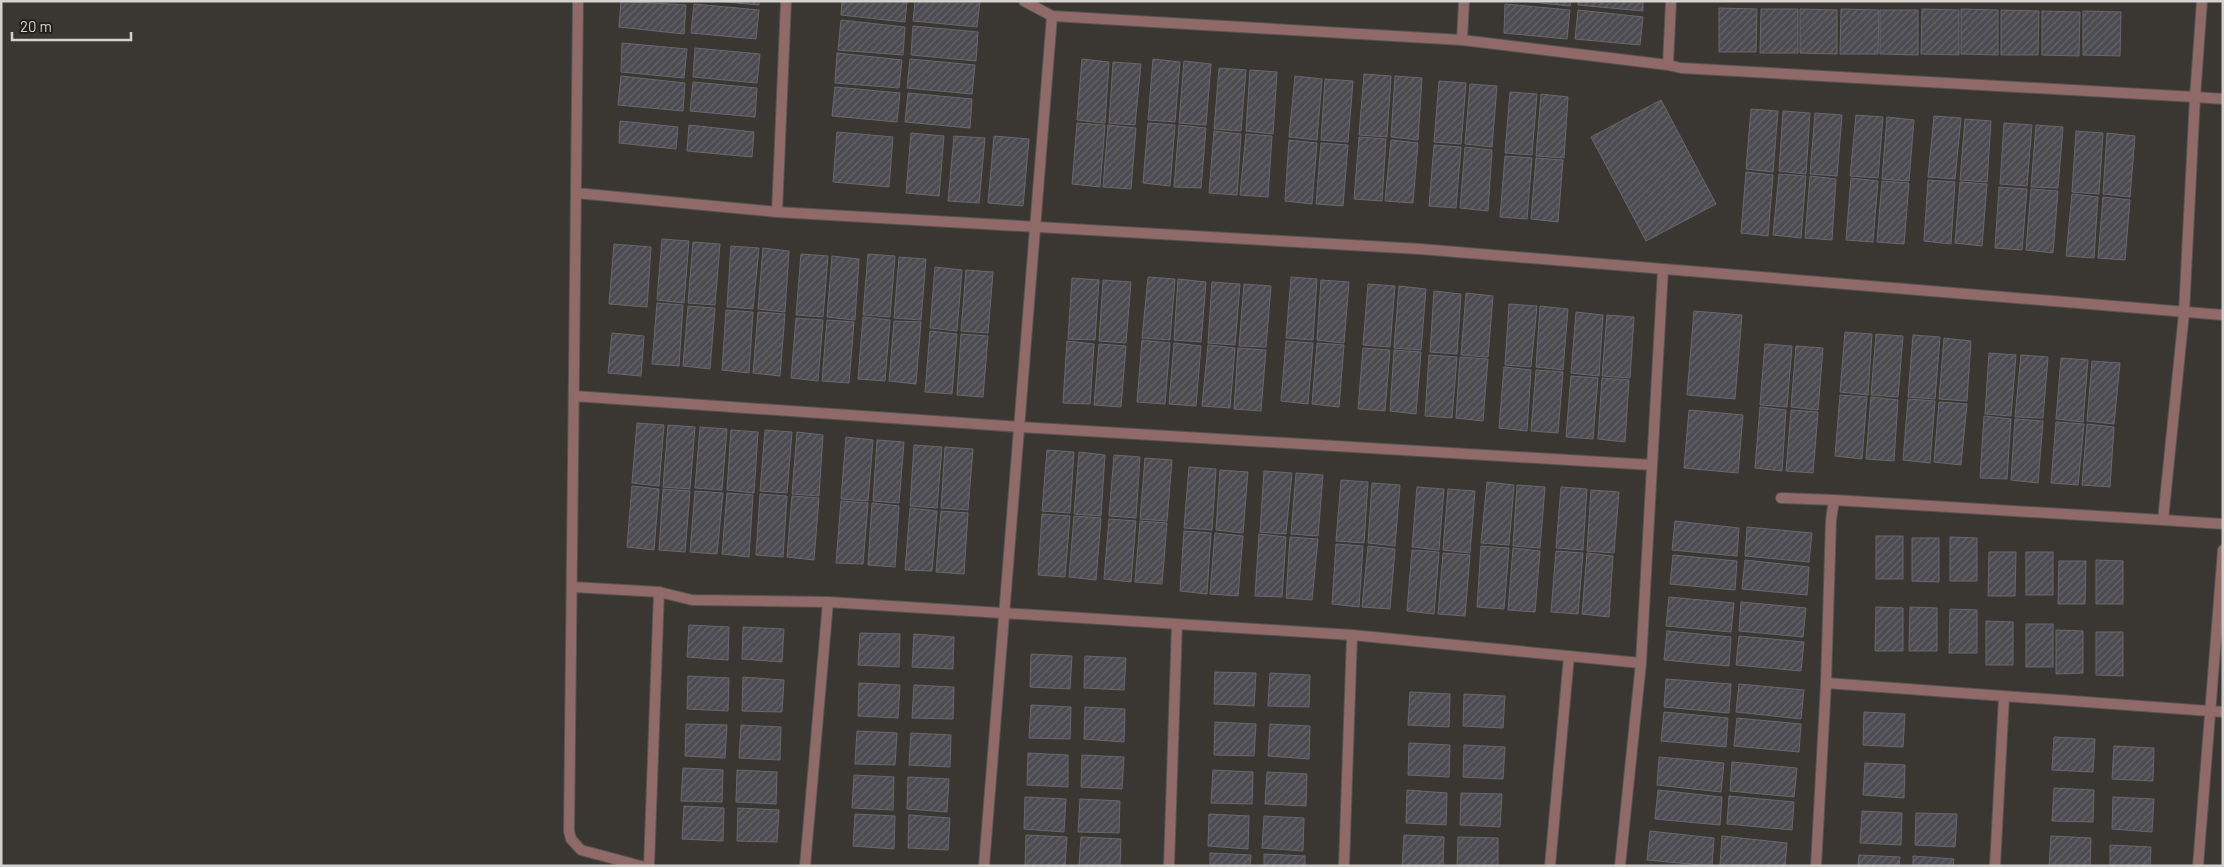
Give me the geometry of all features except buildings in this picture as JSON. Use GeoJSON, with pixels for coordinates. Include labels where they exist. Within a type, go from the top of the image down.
{"type":"FeatureCollection","features":[{"type":"Feature","properties":{"kind":"street"},"geometry":{"type":"LineString","coordinates":[[578,1],[569,831],[571,839],[582,850],[641,866]]}},
{"type":"Feature","properties":{"kind":"street"},"geometry":{"type":"LineString","coordinates":[[777,212],[786,1]]}},
{"type":"Feature","properties":{"kind":"street"},"geometry":{"type":"LineString","coordinates":[[1024,1],[1052,16],[1462,40],[1689,69],[2223,98]]}},
{"type":"Feature","properties":{"kind":"street"},"geometry":{"type":"LineString","coordinates":[[1462,40],[1464,1]]}},
{"type":"Feature","properties":{"kind":"street"},"geometry":{"type":"LineString","coordinates":[[1668,66],[1671,1]]}},
{"type":"Feature","properties":{"kind":"street"},"geometry":{"type":"LineString","coordinates":[[2163,520],[2184,313],[2202,1]]}},
{"type":"Feature","properties":{"kind":"street"},"geometry":{"type":"LineString","coordinates":[[984,866],[1002,614],[1020,427],[1052,16]]}},
{"type":"Feature","properties":{"kind":"street"},"geometry":{"type":"LineString","coordinates":[[576,193],[777,212],[1420,249],[2184,313],[2223,314]]}},
{"type":"Feature","properties":{"kind":"street"},"geometry":{"type":"LineString","coordinates":[[1620,866],[1641,664],[1663,269]]}},
{"type":"Feature","properties":{"kind":"street"},"geometry":{"type":"LineString","coordinates":[[574,396],[1020,427],[1652,465]]}},
{"type":"Feature","properties":{"kind":"street"},"geometry":{"type":"LineString","coordinates":[[1781,498],[2223,524]]}},
{"type":"Feature","properties":{"kind":"street"},"geometry":{"type":"LineString","coordinates":[[1816,866],[1826,683],[1831,520],[1834,500]]}},
{"type":"Feature","properties":{"kind":"street"},"geometry":{"type":"LineString","coordinates":[[2198,866],[2223,550]]}},
{"type":"Feature","properties":{"kind":"street"},"geometry":{"type":"LineString","coordinates":[[573,586],[658,592],[692,600],[828,602],[1352,635],[1641,664]]}},
{"type":"Feature","properties":{"kind":"street"},"geometry":{"type":"LineString","coordinates":[[649,866],[658,592]]}},
{"type":"Feature","properties":{"kind":"street"},"geometry":{"type":"LineString","coordinates":[[805,866],[828,602]]}},
{"type":"Feature","properties":{"kind":"street"},"geometry":{"type":"LineString","coordinates":[[1169,866],[1177,624]]}},
{"type":"Feature","properties":{"kind":"street"},"geometry":{"type":"LineString","coordinates":[[1344,866],[1352,635]]}},
{"type":"Feature","properties":{"kind":"street"},"geometry":{"type":"LineString","coordinates":[[1550,866],[1570,656]]}},
{"type":"Feature","properties":{"kind":"street"},"geometry":{"type":"LineString","coordinates":[[1826,683],[2223,712]]}},
{"type":"Feature","properties":{"kind":"street"},"geometry":{"type":"LineString","coordinates":[[1995,866],[2004,697]]}}]}
